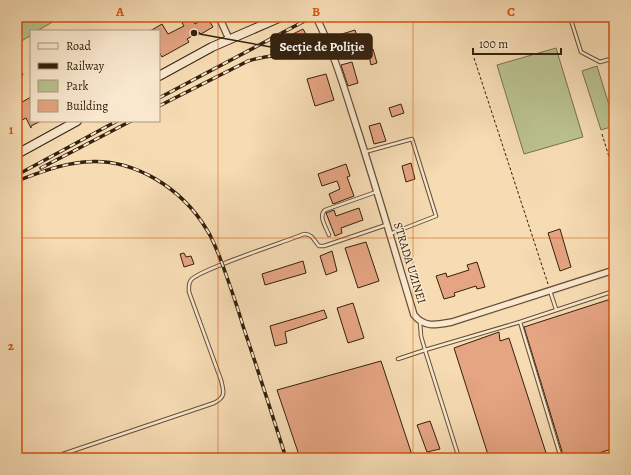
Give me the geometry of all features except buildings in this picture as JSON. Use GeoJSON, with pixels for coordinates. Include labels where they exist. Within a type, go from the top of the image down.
{"type":"FeatureCollection","features":[{"type":"Feature","properties":{"kind":"main road"},"geometry":{"type":"LineString","coordinates":[[160,75],[229,39],[281,17]]}},
{"type":"Feature","properties":{"kind":"main road"},"geometry":{"type":"LineString","coordinates":[[17,154],[75,122]]}},
{"type":"Feature","properties":{"kind":"street"},"geometry":{"type":"LineString","coordinates":[[219,17],[229,39]]}},
{"type":"Feature","properties":{"kind":"street","name":"STRADA UZINEI"},"geometry":{"type":"LineString","coordinates":[[317,17],[337,66],[365,152],[414,315],[420,322],[429,325],[452,322],[614,270]]}},
{"type":"Feature","properties":{"kind":"lane"},"geometry":{"type":"LineString","coordinates":[[570,17],[581,52],[600,62],[614,58]]}},
{"type":"Feature","properties":{"kind":"lane"},"geometry":{"type":"LineString","coordinates":[[611,70],[614,79]]}},
{"type":"Feature","properties":{"kind":"lane"},"geometry":{"type":"LineString","coordinates":[[365,152],[412,139],[436,216],[390,234]]}},
{"type":"Feature","properties":{"kind":"lane"},"geometry":{"type":"LineString","coordinates":[[329,235],[322,216],[325,210],[377,192]]}},
{"type":"Feature","properties":{"kind":"lane"},"geometry":{"type":"LineString","coordinates":[[63,454],[214,403],[220,400],[223,396],[224,392],[221,380],[189,292],[189,284],[194,277],[304,234],[313,236],[319,246],[324,246],[387,225]]}},
{"type":"Feature","properties":{"kind":"lane"},"geometry":{"type":"LineString","coordinates":[[550,291],[556,310]]}},
{"type":"Feature","properties":{"kind":"lane"},"geometry":{"type":"LineString","coordinates":[[398,359],[520,322],[614,291]]}},
{"type":"Feature","properties":{"kind":"lane"},"geometry":{"type":"LineString","coordinates":[[420,322],[421,336],[425,350],[459,458]]}},
{"type":"Feature","properties":{"kind":"lane"},"geometry":{"type":"LineString","coordinates":[[520,322],[561,458]]}},
{"type":"Feature","properties":{"kind":"path"},"geometry":{"type":"LineString","coordinates":[[474,58],[550,291]]}},
{"type":"Feature","properties":{"kind":"path"},"geometry":{"type":"LineString","coordinates":[[602,134],[614,173]]}},
{"type":"Feature","properties":{"kind":"green space"},"geometry":{"type":"Polygon","coordinates":[[[17,17],[61,17],[39,30],[30,30],[30,36],[17,44],[17,17]]]}},
{"type":"Feature","properties":{"kind":"green space"},"geometry":{"type":"Polygon","coordinates":[[[556,48],[583,137],[524,154],[497,65],[556,48]]]}},
{"type":"Feature","properties":{"kind":"green space"},"geometry":{"type":"Polygon","coordinates":[[[597,66],[614,121],[614,126],[601,130],[582,71],[597,66]]]}},
{"type":"Feature","properties":{"kind":"railway"},"geometry":{"type":"LineString","coordinates":[[160,97],[312,17]]}},
{"type":"Feature","properties":{"kind":"railway"},"geometry":{"type":"LineString","coordinates":[[160,105],[248,61],[273,56],[315,53]]}},
{"type":"Feature","properties":{"kind":"railway"},"geometry":{"type":"LineString","coordinates":[[17,175],[115,122]]}},
{"type":"Feature","properties":{"kind":"railway"},"geometry":{"type":"LineString","coordinates":[[41,168],[129,122]]}},
{"type":"Feature","properties":{"kind":"railway"},"geometry":{"type":"LineString","coordinates":[[17,181],[50,169],[67,165],[84,162],[102,162],[138,170],[154,178],[184,201],[197,215],[212,238],[218,252],[286,458]]}},
{"type":"Feature","properties":{"kind":"place","name":"Secție de Poliție"},"geometry":{"type":"Point","coordinates":[194,33]}}]}
